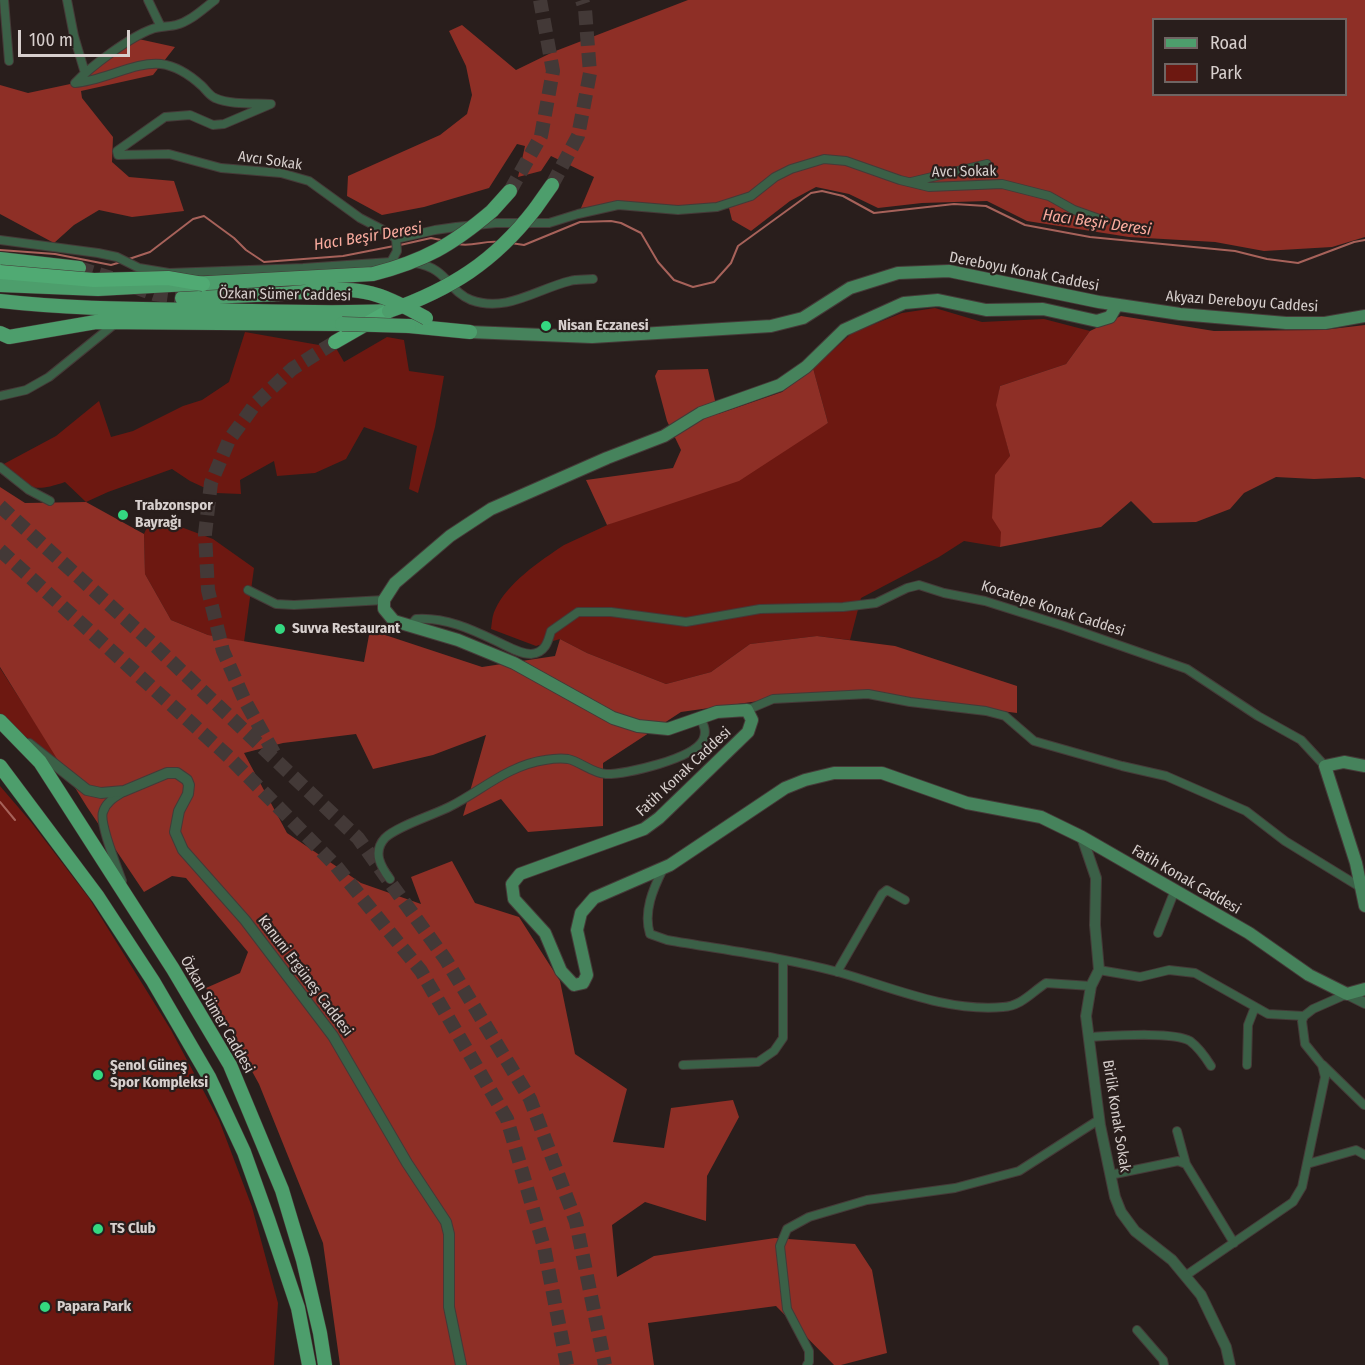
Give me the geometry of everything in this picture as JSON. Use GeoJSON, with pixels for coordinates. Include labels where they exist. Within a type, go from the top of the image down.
{"type":"FeatureCollection","features":[{"type":"Feature","properties":{"kind":"highway"},"geometry":{"type":"LineString","coordinates":[[0,272],[94,280],[168,278],[203,284]]}},
{"type":"Feature","properties":{"kind":"highway"},"geometry":{"type":"LineString","coordinates":[[335,342],[389,311]]}},
{"type":"Feature","properties":{"kind":"main road","name":"Özkan Sümer Caddesi"},"geometry":{"type":"LineString","coordinates":[[0,301],[137,310],[340,313],[389,311],[445,288],[482,263],[502,247],[535,209],[552,184]]}},
{"type":"Feature","properties":{"kind":"main road","name":"Özkan Sümer Caddesi"},"geometry":{"type":"LineString","coordinates":[[0,285],[98,289],[373,274],[429,256],[450,245],[492,211],[510,191]]}},
{"type":"Feature","properties":{"kind":"main road"},"geometry":{"type":"LineString","coordinates":[[0,259],[79,268]]}},
{"type":"Feature","properties":{"kind":"main road","name":"Dereboyu Konak Caddesi"},"geometry":{"type":"LineString","coordinates":[[470,332],[592,337],[771,326],[803,318],[850,288],[898,273],[949,271],[1118,305]]}},
{"type":"Feature","properties":{"kind":"main road"},"geometry":{"type":"LineString","coordinates":[[182,298],[320,291],[365,292],[426,318],[470,332]]}},
{"type":"Feature","properties":{"kind":"main road"},"geometry":{"type":"LineString","coordinates":[[384,600],[395,583],[418,563],[450,536],[491,509],[607,458],[664,436],[701,413],[780,385],[806,367],[844,330],[904,303],[938,300],[986,310],[1042,309],[1097,321],[1110,317],[1118,305]]}},
{"type":"Feature","properties":{"kind":"main road","name":"Akyazı Dereboyu Caddesi"},"geometry":{"type":"LineString","coordinates":[[1118,305],[1180,315],[1286,322],[1325,323],[1365,316]]}},
{"type":"Feature","properties":{"kind":"main road"},"geometry":{"type":"LineString","coordinates":[[2,337],[96,322],[342,324],[470,332]]}},
{"type":"Feature","properties":{"kind":"main road","name":"Fatih Konak Caddesi"},"geometry":{"type":"LineString","coordinates":[[384,600],[384,609],[394,621],[458,640],[514,663],[613,718],[638,726],[668,729],[717,712],[747,710],[752,720],[748,732],[659,818],[644,829],[520,874],[512,884],[514,899],[545,933],[561,971],[574,985],[584,983],[587,975],[577,930],[581,913],[594,898],[663,869],[785,788],[834,772],[882,773],[966,803],[1041,817],[1082,837],[1175,890],[1249,933],[1309,975],[1347,994]]}},
{"type":"Feature","properties":{"kind":"main road","name":"Özkan Sümer Caddesi"},"geometry":{"type":"LineString","coordinates":[[4,724],[40,762],[172,969],[230,1065],[282,1190],[303,1260],[325,1365]]}},
{"type":"Feature","properties":{"kind":"main road"},"geometry":{"type":"LineString","coordinates":[[1325,766],[1344,762],[1365,766]]}},
{"type":"Feature","properties":{"kind":"main road"},"geometry":{"type":"LineString","coordinates":[[0,766],[98,897],[153,981],[209,1077],[244,1152],[268,1219],[298,1308],[307,1362]]}},
{"type":"Feature","properties":{"kind":"main road","name":"Kocatepe Konak Caddesi"},"geometry":{"type":"LineString","coordinates":[[1325,766],[1356,863],[1365,906]]}},
{"type":"Feature","properties":{"kind":"main road"},"geometry":{"type":"LineString","coordinates":[[1347,994],[1365,989]]}},
{"type":"Feature","properties":{"kind":"street"},"geometry":{"type":"LineString","coordinates":[[4,0],[9,61]]}},
{"type":"Feature","properties":{"kind":"street"},"geometry":{"type":"LineString","coordinates":[[67,0],[84,73],[134,38],[153,28],[178,25],[191,19],[215,0]]}},
{"type":"Feature","properties":{"kind":"street"},"geometry":{"type":"LineString","coordinates":[[148,0],[160,27]]}},
{"type":"Feature","properties":{"kind":"street","name":"Avcı Sokak"},"geometry":{"type":"LineString","coordinates":[[84,73],[75,83],[91,82],[143,65],[159,64],[177,68],[199,83],[214,98],[271,104],[224,124],[213,125],[190,115],[165,117],[117,151],[117,155],[169,154],[221,168],[281,173],[309,181],[360,219],[389,233],[396,239],[456,227],[549,223],[618,205],[678,210],[717,207],[751,196],[775,177],[790,169],[824,159],[846,161],[907,183],[929,187],[1002,184],[1049,196],[1074,210],[1106,220],[1089,224]]}},
{"type":"Feature","properties":{"kind":"street","name":"Avcı Sokak"},"geometry":{"type":"LineString","coordinates":[[907,183],[987,164]]}},
{"type":"Feature","properties":{"kind":"street"},"geometry":{"type":"LineString","coordinates":[[391,262],[397,251],[396,239]]}},
{"type":"Feature","properties":{"kind":"street"},"geometry":{"type":"LineString","coordinates":[[0,240],[35,243],[117,257],[129,264],[153,271],[190,274],[391,262],[428,265],[440,272],[470,299],[485,303],[505,303],[528,298],[572,280],[593,279]]}},
{"type":"Feature","properties":{"kind":"street"},"geometry":{"type":"LineString","coordinates":[[0,396],[26,390],[48,377],[117,322]]}},
{"type":"Feature","properties":{"kind":"street"},"geometry":{"type":"LineString","coordinates":[[0,467],[29,490],[50,501]]}},
{"type":"Feature","properties":{"kind":"street","name":"Kocatepe Konak Caddesi"},"geometry":{"type":"LineString","coordinates":[[411,625],[416,619],[447,621],[518,651],[532,654],[543,650],[549,642],[551,631],[578,612],[611,612],[686,622],[760,609],[843,607],[876,603],[907,588],[919,585],[944,593],[985,601],[1187,669],[1258,716],[1301,740],[1325,766]]}},
{"type":"Feature","properties":{"kind":"street"},"geometry":{"type":"LineString","coordinates":[[248,590],[276,604],[384,600]]}},
{"type":"Feature","properties":{"kind":"street"},"geometry":{"type":"LineString","coordinates":[[747,710],[773,699],[868,694],[910,702],[986,711],[1005,716],[1034,741],[1166,776],[1246,811],[1285,841],[1360,886]]}},
{"type":"Feature","properties":{"kind":"street"},"geometry":{"type":"LineString","coordinates":[[390,879],[381,868],[378,857],[384,839],[452,806],[491,781],[515,769],[544,760],[568,759],[604,774],[628,772],[682,756],[696,748],[704,739],[705,728],[700,718]]}},
{"type":"Feature","properties":{"kind":"street"},"geometry":{"type":"LineString","coordinates":[[4,724],[87,790],[101,793],[124,791]]}},
{"type":"Feature","properties":{"kind":"street","name":"Kanuni Ergüneş Caddesi"},"geometry":{"type":"LineString","coordinates":[[124,791],[167,773],[177,773],[187,780],[188,794],[179,811],[175,832],[183,850],[245,920],[333,1036],[407,1162],[446,1222],[449,1234],[449,1307],[461,1365]]}},
{"type":"Feature","properties":{"kind":"street"},"geometry":{"type":"LineString","coordinates":[[124,791],[109,801],[102,812],[103,823],[129,904]]}},
{"type":"Feature","properties":{"kind":"street"},"geometry":{"type":"LineString","coordinates":[[1082,837],[1096,878],[1095,926],[1099,970],[1140,977],[1169,970],[1195,973],[1268,1014],[1304,1016]]}},
{"type":"Feature","properties":{"kind":"street"},"geometry":{"type":"LineString","coordinates":[[663,869],[654,888],[646,922],[650,934],[667,940],[837,972],[926,999],[980,1007],[1005,1007],[1021,1003],[1046,983],[1091,986]]}},
{"type":"Feature","properties":{"kind":"street"},"geometry":{"type":"LineString","coordinates":[[1158,933],[1175,890]]}},
{"type":"Feature","properties":{"kind":"street"},"geometry":{"type":"LineString","coordinates":[[837,972],[882,894],[887,891],[906,900]]}},
{"type":"Feature","properties":{"kind":"street"},"geometry":{"type":"LineString","coordinates":[[682,1065],[758,1062],[774,1051],[783,1038],[783,961]]}},
{"type":"Feature","properties":{"kind":"street","name":"Birlik Konak Sokak"},"geometry":{"type":"LineString","coordinates":[[1099,970],[1091,986],[1086,1016],[1100,1119],[1115,1197],[1121,1212],[1135,1231],[1172,1260],[1201,1295],[1226,1347],[1230,1365]]}},
{"type":"Feature","properties":{"kind":"street"},"geometry":{"type":"LineString","coordinates":[[1347,994],[1313,1009],[1304,1016],[1302,1021],[1305,1044],[1322,1065],[1364,1105]]}},
{"type":"Feature","properties":{"kind":"street","name":"Fatih Konak Caddesi"},"geometry":{"type":"LineString","coordinates":[[1347,994],[1365,1003]]}},
{"type":"Feature","properties":{"kind":"street"},"geometry":{"type":"LineString","coordinates":[[1247,1065],[1248,1025],[1255,1007]]}},
{"type":"Feature","properties":{"kind":"street"},"geometry":{"type":"LineString","coordinates":[[1088,1037],[1183,1038],[1192,1042],[1211,1066]]}},
{"type":"Feature","properties":{"kind":"street"},"geometry":{"type":"LineString","coordinates":[[1185,1276],[1293,1202],[1302,1187],[1307,1164],[1325,1077],[1322,1065]]}},
{"type":"Feature","properties":{"kind":"street"},"geometry":{"type":"LineString","coordinates":[[807,1365],[810,1362],[809,1351],[787,1309],[780,1246],[787,1229],[809,1217],[867,1200],[955,1188],[1019,1171],[1100,1119]]}},
{"type":"Feature","properties":{"kind":"street"},"geometry":{"type":"LineString","coordinates":[[1177,1131],[1186,1164],[1234,1243]]}},
{"type":"Feature","properties":{"kind":"street"},"geometry":{"type":"LineString","coordinates":[[1307,1164],[1356,1150],[1365,1155]]}},
{"type":"Feature","properties":{"kind":"street"},"geometry":{"type":"LineString","coordinates":[[1110,1175],[1178,1161],[1186,1164]]}},
{"type":"Feature","properties":{"kind":"street"},"geometry":{"type":"LineString","coordinates":[[1137,1330],[1163,1360],[1164,1365]]}},
{"type":"Feature","properties":{"kind":"green space"},"geometry":{"type":"Polygon","coordinates":[[[935,308],[982,322],[1044,319],[1090,331],[1066,364],[1000,386],[997,405],[1010,456],[1000,547],[964,541],[939,557],[861,598],[850,640],[817,636],[750,644],[711,672],[666,684],[587,653],[560,639],[536,646],[491,629],[494,612],[507,591],[525,573],[564,545],[828,423],[813,368],[852,333],[902,313],[935,308]]]}},
{"type":"Feature","properties":{"kind":"green space"},"geometry":{"type":"Polygon","coordinates":[[[245,332],[336,348],[344,362],[387,337],[404,340],[409,371],[444,376],[435,427],[418,493],[409,489],[417,446],[364,427],[346,459],[315,473],[277,476],[274,461],[240,480],[241,494],[216,493],[190,481],[172,469],[86,502],[65,482],[37,488],[17,479],[0,466],[56,436],[99,401],[111,437],[133,431],[183,406],[202,400],[229,382],[245,332]]]}},
{"type":"Feature","properties":{"kind":"green space"},"geometry":{"type":"Polygon","coordinates":[[[151,518],[213,539],[254,568],[244,642],[208,635],[171,620],[145,574],[144,534],[151,518]]]}},
{"type":"Feature","properties":{"kind":"green space"},"geometry":{"type":"Polygon","coordinates":[[[0,668],[61,763],[0,716],[0,668]]]}},
{"type":"Feature","properties":{"kind":"green space","name":"Şenol Güneş Spor Kompleksi"},"geometry":{"type":"Polygon","coordinates":[[[0,786],[31,822],[89,898],[171,1030],[219,1120],[252,1207],[278,1303],[274,1365],[0,1365],[0,786]]]}},
{"type":"Feature","properties":{"kind":"shaded area"},"geometry":{"type":"Polygon","coordinates":[[[688,0],[1365,0],[1365,237],[1332,247],[1264,251],[1215,242],[1129,237],[1027,221],[987,201],[922,203],[878,208],[849,194],[816,187],[790,201],[751,231],[732,220],[729,208],[722,203],[676,208],[617,203],[581,208],[594,177],[551,156],[541,171],[518,177],[525,146],[517,144],[489,188],[424,207],[382,215],[347,196],[348,176],[440,135],[467,114],[472,95],[466,66],[449,31],[462,25],[516,70],[553,52],[688,0]]]}},
{"type":"Feature","properties":{"kind":"shaded area"},"geometry":{"type":"Polygon","coordinates":[[[134,38],[175,47],[153,75],[81,91],[82,98],[113,137],[112,162],[129,177],[174,181],[184,211],[132,217],[99,210],[74,225],[54,243],[0,214],[0,85],[28,93],[75,83],[134,38]]]}},
{"type":"Feature","properties":{"kind":"shaded area"},"geometry":{"type":"Polygon","coordinates":[[[1121,316],[1214,331],[1323,330],[1365,325],[1365,479],[1360,477],[1314,479],[1276,477],[1244,493],[1230,509],[1196,522],[1153,523],[1131,501],[1101,527],[1000,547],[1001,532],[992,518],[995,475],[1010,456],[996,405],[1000,386],[1066,364],[1090,331],[1121,316]]]}},
{"type":"Feature","properties":{"kind":"shaded area"},"geometry":{"type":"Polygon","coordinates":[[[813,368],[828,423],[739,481],[607,525],[586,480],[673,468],[681,450],[667,421],[655,376],[658,370],[708,369],[718,414],[782,392],[813,368]]]}},
{"type":"Feature","properties":{"kind":"shaded area"},"geometry":{"type":"Polygon","coordinates":[[[0,487],[25,503],[86,502],[144,534],[145,574],[171,620],[208,635],[364,662],[370,630],[482,667],[555,656],[560,639],[587,653],[666,684],[711,672],[750,644],[817,636],[895,646],[1017,686],[1017,713],[868,694],[773,699],[681,712],[603,763],[603,826],[528,832],[501,799],[463,816],[486,735],[433,755],[373,769],[356,734],[283,743],[244,753],[287,833],[361,883],[421,904],[411,877],[452,861],[475,903],[519,917],[560,981],[575,1054],[627,1089],[613,1142],[664,1148],[671,1108],[733,1100],[739,1117],[707,1176],[706,1221],[645,1202],[612,1225],[617,1277],[654,1256],[775,1238],[855,1244],[872,1270],[887,1353],[834,1365],[776,1306],[648,1323],[654,1365],[340,1365],[323,1243],[259,1084],[206,988],[240,973],[248,952],[186,878],[172,876],[144,892],[87,807],[0,667],[0,487]]]}},
{"type":"Feature","properties":{"kind":"waterway","name":"Hacı Beşir Deresi"},"geometry":{"type":"LineString","coordinates":[[511,243],[524,245],[580,222],[621,223],[641,233],[658,262],[674,280],[693,287],[714,282],[731,263],[738,246],[811,193],[822,191],[843,196],[874,213],[954,204],[986,206],[1025,225],[1090,237],[1235,251],[1267,259],[1298,263],[1365,240]]}},
{"type":"Feature","properties":{"kind":"waterway","name":"Hacı Beşir Deresi"},"geometry":{"type":"LineString","coordinates":[[129,259],[150,252],[193,219],[204,216],[264,262],[343,256],[394,246]]}},
{"type":"Feature","properties":{"kind":"waterway","name":"Hacı Beşir Deresi"},"geometry":{"type":"LineString","coordinates":[[400,245],[431,238],[441,240]]}},
{"type":"Feature","properties":{"kind":"waterway","name":"Hacı Beşir Deresi"},"geometry":{"type":"LineString","coordinates":[[458,244],[499,242]]}},
{"type":"Feature","properties":{"kind":"waterway","name":"Hacı Beşir Deresi"},"geometry":{"type":"LineString","coordinates":[[0,250],[55,254],[111,265],[121,262]]}},
{"type":"Feature","properties":{"kind":"waterway"},"geometry":{"type":"LineString","coordinates":[[0,802],[15,820]]}},
{"type":"Feature","properties":{"kind":"tunnel"},"geometry":{"type":"LineString","coordinates":[[510,191],[541,136],[553,71],[540,0]]}},
{"type":"Feature","properties":{"kind":"tunnel"},"geometry":{"type":"LineString","coordinates":[[552,185],[578,136],[590,73],[585,9],[582,0]]}},
{"type":"Feature","properties":{"kind":"tunnel"},"geometry":{"type":"LineString","coordinates":[[79,268],[111,278]]}},
{"type":"Feature","properties":{"kind":"tunnel"},"geometry":{"type":"LineString","coordinates":[[134,287],[154,294],[182,298]]}},
{"type":"Feature","properties":{"kind":"tunnel"},"geometry":{"type":"LineString","coordinates":[[274,753],[245,701],[223,651],[208,590],[205,534],[211,483],[229,440],[256,403],[292,369],[335,342]]}},
{"type":"Feature","properties":{"kind":"tunnel"},"geometry":{"type":"LineString","coordinates":[[0,506],[154,645],[358,838],[446,960],[530,1099],[576,1222],[605,1365]]}},
{"type":"Feature","properties":{"kind":"tunnel"},"geometry":{"type":"LineString","coordinates":[[0,550],[229,757],[336,866],[421,971],[507,1119],[544,1247],[567,1365]]}},
{"type":"Feature","properties":{"kind":"place","name":"Nisan Eczanesi"},"geometry":{"type":"Point","coordinates":[546,326]}},
{"type":"Feature","properties":{"kind":"place","name":"Trabzonspor Bayrağı"},"geometry":{"type":"Point","coordinates":[123,515]}},
{"type":"Feature","properties":{"kind":"place","name":"Suvva Restaurant"},"geometry":{"type":"Point","coordinates":[280,629]}},
{"type":"Feature","properties":{"kind":"place","name":"Şenol Güneş Spor Kompleksi"},"geometry":{"type":"Point","coordinates":[98,1075]}},
{"type":"Feature","properties":{"kind":"place","name":"TS Club"},"geometry":{"type":"Point","coordinates":[98,1229]}},
{"type":"Feature","properties":{"kind":"place","name":"Papara Park"},"geometry":{"type":"Point","coordinates":[45,1307]}}]}
